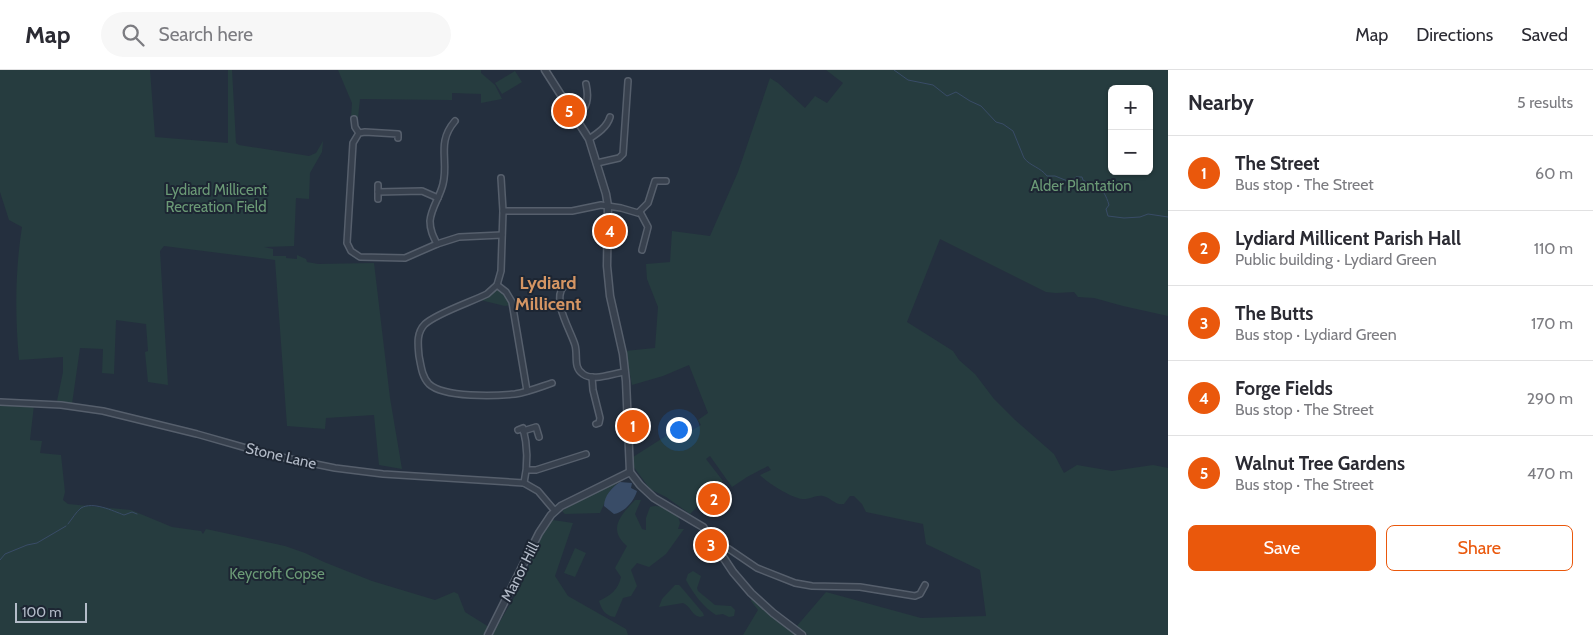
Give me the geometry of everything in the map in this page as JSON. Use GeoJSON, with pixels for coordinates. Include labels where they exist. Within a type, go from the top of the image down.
{"type":"FeatureCollection","features":[{"type":"Feature","properties":{"kind":"street"},"geometry":{"type":"LineString","coordinates":[[545,70],[589,139],[604,183],[608,206],[606,266],[625,372],[628,401],[630,472],[654,498],[703,527],[733,572],[751,593],[773,614],[802,635]]}},
{"type":"Feature","properties":{"kind":"street"},"geometry":{"type":"LineString","coordinates":[[597,163],[619,158],[623,154],[628,81]]}},
{"type":"Feature","properties":{"kind":"street"},"geometry":{"type":"LineString","coordinates":[[575,116],[584,111],[587,105],[586,84]]}},
{"type":"Feature","properties":{"kind":"street"},"geometry":{"type":"LineString","coordinates":[[589,139],[601,131],[608,123],[610,117]]}},
{"type":"Feature","properties":{"kind":"street"},"geometry":{"type":"LineString","coordinates":[[354,119],[355,127],[359,133]]}},
{"type":"Feature","properties":{"kind":"street"},"geometry":{"type":"LineString","coordinates":[[437,244],[431,230],[430,221],[444,182],[443,153],[445,140],[448,130],[456,120]]}},
{"type":"Feature","properties":{"kind":"street"},"geometry":{"type":"LineString","coordinates":[[398,133],[365,132],[359,133],[355,138],[352,148],[347,241],[348,248],[354,254],[364,257],[405,258],[437,244],[463,236],[502,235]]}},
{"type":"Feature","properties":{"kind":"street"},"geometry":{"type":"LineString","coordinates":[[501,178],[503,211],[502,262],[497,285],[487,294],[434,318],[422,327],[418,339],[422,373],[434,388],[451,393],[498,395],[527,391],[552,383]]}},
{"type":"Feature","properties":{"kind":"street"},"geometry":{"type":"LineString","coordinates":[[503,211],[572,210],[598,205],[625,209],[635,214],[640,212],[648,203],[655,181],[666,181]]}},
{"type":"Feature","properties":{"kind":"street"},"geometry":{"type":"LineString","coordinates":[[378,185],[378,199]]}},
{"type":"Feature","properties":{"kind":"street"},"geometry":{"type":"LineString","coordinates":[[378,192],[422,192],[438,198]]}},
{"type":"Feature","properties":{"kind":"street"},"geometry":{"type":"LineString","coordinates":[[640,212],[648,227],[642,250]]}},
{"type":"Feature","properties":{"kind":"street"},"geometry":{"type":"LineString","coordinates":[[497,285],[506,292],[512,302],[527,391]]}},
{"type":"Feature","properties":{"kind":"street"},"geometry":{"type":"LineString","coordinates":[[556,286],[563,288],[560,295],[564,320],[576,347],[578,368],[583,374],[592,378],[625,372]]}},
{"type":"Feature","properties":{"kind":"street"},"geometry":{"type":"LineString","coordinates":[[592,378],[593,393],[600,418],[599,423],[596,424]]}},
{"type":"Feature","properties":{"kind":"street","name":"Stone Lane"},"geometry":{"type":"LineString","coordinates":[[0,402],[62,405],[104,412],[189,432],[252,450],[334,468],[383,474],[524,483]]}},
{"type":"Feature","properties":{"kind":"street"},"geometry":{"type":"LineString","coordinates":[[539,437],[536,427],[521,430],[526,447],[527,470],[524,483],[538,491],[555,511],[561,506],[630,472]]}},
{"type":"Feature","properties":{"kind":"street"},"geometry":{"type":"LineString","coordinates":[[527,470],[536,470],[586,454]]}},
{"type":"Feature","properties":{"kind":"street","name":"Manor Hill"},"geometry":{"type":"LineString","coordinates":[[488,635],[539,533],[555,511]]}},
{"type":"Feature","properties":{"kind":"street"},"geometry":{"type":"LineString","coordinates":[[718,550],[723,548],[729,549],[757,568],[788,581],[805,585],[860,587],[916,596],[920,594],[925,585]]}},
{"type":"Feature","properties":{"kind":"green space","name":"Lydiard Millicent Recreation Field"},"geometry":{"type":"Polygon","coordinates":[[[0,70],[150,70],[155,137],[228,143],[228,70],[232,70],[236,143],[309,156],[316,153],[323,141],[322,152],[310,173],[309,199],[296,198],[294,246],[264,247],[273,249],[273,256],[286,256],[286,258],[297,259],[297,255],[306,259],[307,262],[318,264],[374,263],[390,398],[402,469],[379,465],[374,415],[326,418],[325,429],[287,426],[275,260],[164,246],[160,251],[168,385],[148,382],[145,352],[148,351],[146,324],[116,320],[114,374],[102,373],[103,349],[80,348],[72,404],[57,401],[63,372],[63,357],[19,360],[16,294],[22,227],[9,220],[0,192],[0,70]]]}},
{"type":"Feature","properties":{"kind":"green space"},"geometry":{"type":"Polygon","coordinates":[[[338,70],[481,70],[481,73],[495,85],[502,99],[481,103],[481,94],[452,93],[452,100],[360,99],[358,118],[351,117],[352,103],[338,70]]]}},
{"type":"Feature","properties":{"kind":"green space","name":"Alder Plantation"},"geometry":{"type":"Polygon","coordinates":[[[826,70],[1168,70],[1168,316],[1094,298],[1078,297],[1074,292],[1046,292],[940,239],[907,322],[953,351],[959,360],[975,374],[994,399],[1054,454],[1064,473],[1077,465],[1112,471],[1153,465],[1168,468],[1168,635],[808,635],[796,627],[826,592],[921,618],[986,616],[980,570],[926,544],[923,524],[866,512],[862,504],[854,496],[850,496],[844,504],[841,504],[823,496],[802,499],[786,493],[760,475],[771,470],[768,466],[732,487],[710,456],[706,459],[723,481],[690,514],[666,497],[650,489],[633,466],[633,457],[677,429],[682,428],[689,432],[701,425],[698,420],[708,413],[689,365],[663,376],[632,385],[625,351],[655,348],[658,307],[647,279],[646,264],[670,262],[672,231],[710,236],[738,172],[770,78],[805,108],[815,96],[827,103],[843,83],[826,70]]]}},
{"type":"Feature","properties":{"kind":"green space"},"geometry":{"type":"Polygon","coordinates":[[[515,71],[522,82],[502,94],[495,83],[515,71]]]}},
{"type":"Feature","properties":{"kind":"green space"},"geometry":{"type":"Polygon","coordinates":[[[499,289],[503,291],[510,305],[505,306],[480,300],[499,289]]]}},
{"type":"Feature","properties":{"kind":"green space","name":"Keycroft Copse"},"geometry":{"type":"Polygon","coordinates":[[[0,405],[34,405],[30,440],[42,441],[40,453],[61,455],[65,492],[63,500],[68,504],[131,510],[172,527],[201,531],[203,534],[206,529],[285,546],[372,581],[435,600],[454,592],[458,594],[465,612],[489,627],[485,635],[0,635],[0,405]]]}},
{"type":"Feature","properties":{"kind":"green space"},"geometry":{"type":"Polygon","coordinates":[[[621,479],[610,491],[600,513],[565,514],[562,511],[605,485],[621,479]]]}},
{"type":"Feature","properties":{"kind":"green space"},"geometry":{"type":"Polygon","coordinates":[[[635,500],[641,500],[635,514],[642,529],[646,530],[646,518],[650,507],[657,506],[665,508],[678,516],[680,523],[678,529],[684,529],[666,554],[649,567],[637,563],[631,570],[637,586],[631,596],[623,598],[615,617],[604,612],[599,601],[613,592],[620,582],[621,577],[615,568],[627,546],[618,534],[618,522],[635,500]]]}},
{"type":"Feature","properties":{"kind":"green space"},"geometry":{"type":"Polygon","coordinates":[[[553,520],[573,523],[555,576],[568,596],[626,629],[628,635],[492,635],[516,594],[539,540],[553,520]]]}},
{"type":"Feature","properties":{"kind":"green space"},"geometry":{"type":"Polygon","coordinates":[[[575,548],[586,553],[575,577],[564,573],[575,548]]]}},
{"type":"Feature","properties":{"kind":"green space"},"geometry":{"type":"Polygon","coordinates":[[[693,571],[701,576],[697,588],[698,591],[715,605],[731,606],[735,610],[734,616],[716,615],[703,604],[686,580],[688,574],[693,571]]]}},
{"type":"Feature","properties":{"kind":"green space"},"geometry":{"type":"Polygon","coordinates":[[[675,585],[681,587],[704,616],[697,616],[683,603],[659,607],[662,599],[675,585]]]}},
{"type":"Feature","properties":{"kind":"green space"},"geometry":{"type":"Polygon","coordinates":[[[752,597],[797,635],[743,635],[758,610],[751,601],[752,597]]]}},
{"type":"Feature","properties":{"kind":"water"},"geometry":{"type":"Polygon","coordinates":[[[620,482],[632,483],[631,488],[637,491],[634,499],[628,506],[614,514],[604,506],[604,502],[609,492],[620,482]]]}},
{"type":"Feature","properties":{"kind":"waterway"},"geometry":{"type":"LineString","coordinates":[[894,70],[908,80],[933,85],[947,96],[956,92],[981,106],[996,122],[1003,124],[1013,131],[1024,158],[1047,176],[1055,176],[1070,182],[1076,177],[1082,177],[1083,180],[1102,191],[1109,205],[1106,209],[1108,216],[1124,218],[1140,217],[1148,214],[1168,217]]}},
{"type":"Feature","properties":{"kind":"waterway"},"geometry":{"type":"LineString","coordinates":[[68,524],[79,510],[86,506],[103,507],[124,515],[132,512],[137,514]]}},
{"type":"Feature","properties":{"kind":"waterway"},"geometry":{"type":"LineString","coordinates":[[0,560],[5,554],[37,543],[66,526]]}},
{"type":"Feature","properties":{"kind":"place","name":"Walnut Tree Gardens"},"geometry":{"type":"Point","coordinates":[569,111]}},
{"type":"Feature","properties":{"kind":"place","name":"Forge Fields"},"geometry":{"type":"Point","coordinates":[610,231]}},
{"type":"Feature","properties":{"kind":"place","name":"The Street"},"geometry":{"type":"Point","coordinates":[633,426]}},
{"type":"Feature","properties":{"kind":"place","name":"Lydiard Millicent Parish Hall"},"geometry":{"type":"Point","coordinates":[714,499]}},
{"type":"Feature","properties":{"kind":"place","name":"The Butts"},"geometry":{"type":"Point","coordinates":[711,545]}},
{"type":"Feature","properties":{"kind":"district","name":"Lydiard Millicent"},"geometry":{"type":"Point","coordinates":[548,293]}}]}
